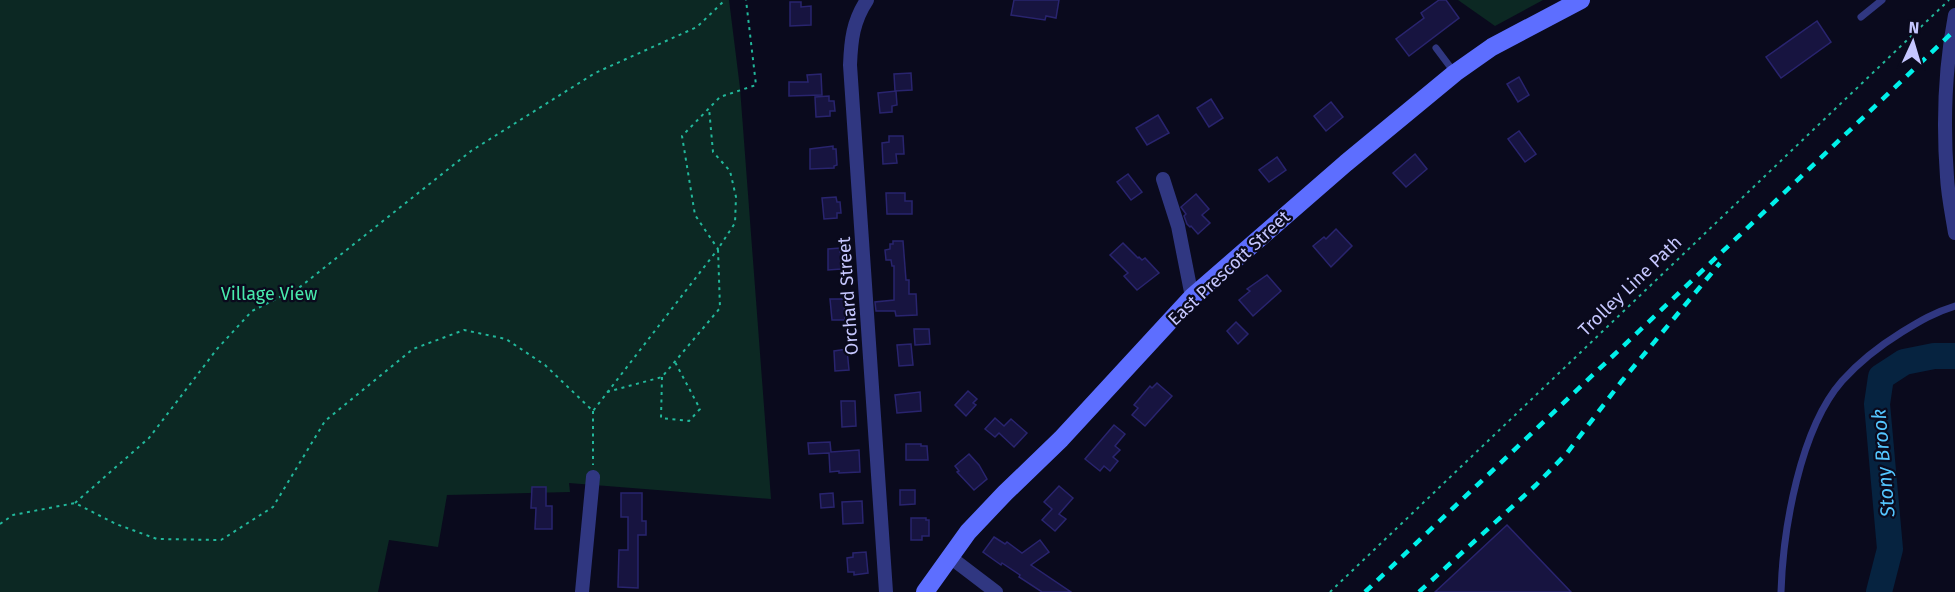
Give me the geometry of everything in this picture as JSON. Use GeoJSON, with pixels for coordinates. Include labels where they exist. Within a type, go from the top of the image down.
{"type":"FeatureCollection","features":[{"type":"Feature","properties":{"kind":"main road","name":"East Prescott Street"},"geometry":{"type":"LineString","coordinates":[[925,592],[975,525],[1061,439],[1192,297],[1346,163],[1455,73],[1492,47],[1581,0]]}},
{"type":"Feature","properties":{"kind":"street","name":"Orchard Street"},"geometry":{"type":"LineString","coordinates":[[867,0],[853,27],[850,65],[886,592]]}},
{"type":"Feature","properties":{"kind":"street"},"geometry":{"type":"LineString","coordinates":[[1955,15],[1946,118],[1947,178],[1955,233]]}},
{"type":"Feature","properties":{"kind":"street"},"geometry":{"type":"LineString","coordinates":[[1163,178],[1178,226],[1192,297]]}},
{"type":"Feature","properties":{"kind":"street"},"geometry":{"type":"LineString","coordinates":[[582,592],[593,477]]}},
{"type":"Feature","properties":{"kind":"street"},"geometry":{"type":"LineString","coordinates":[[950,557],[996,592]]}},
{"type":"Feature","properties":{"kind":"lane"},"geometry":{"type":"LineString","coordinates":[[1861,17],[1882,0]]}},
{"type":"Feature","properties":{"kind":"lane"},"geometry":{"type":"LineString","coordinates":[[1436,48],[1455,73]]}},
{"type":"Feature","properties":{"kind":"lane"},"geometry":{"type":"LineString","coordinates":[[1781,592],[1782,560],[1796,483],[1806,449],[1828,402],[1842,381],[1883,344],[1936,312],[1955,306]]}},
{"type":"Feature","properties":{"kind":"path"},"geometry":{"type":"LineString","coordinates":[[0,524],[13,515],[75,503],[149,438],[217,349],[252,312],[300,287],[480,145],[594,73],[697,27],[725,0]]}},
{"type":"Feature","properties":{"kind":"path"},"geometry":{"type":"LineString","coordinates":[[607,392],[662,377],[720,308],[718,249],[695,215],[682,136],[720,97],[756,85],[746,0]]}},
{"type":"Feature","properties":{"kind":"path","name":"Trolley Line Path"},"geometry":{"type":"LineString","coordinates":[[1330,592],[1949,0]]}},
{"type":"Feature","properties":{"kind":"path"},"geometry":{"type":"LineString","coordinates":[[593,477],[593,411],[718,249],[735,223],[736,197],[730,171],[713,152],[709,108]]}},
{"type":"Feature","properties":{"kind":"path"},"geometry":{"type":"LineString","coordinates":[[75,503],[116,524],[157,540],[221,540],[273,507],[325,421],[413,348],[464,330],[506,339],[545,365],[593,411]]}},
{"type":"Feature","properties":{"kind":"path"},"geometry":{"type":"LineString","coordinates":[[662,377],[661,418],[688,421],[700,410],[675,362]]}},
{"type":"Feature","properties":{"kind":"green space","name":"Village View"},"geometry":{"type":"Polygon","coordinates":[[[0,0],[729,0],[740,88],[771,499],[569,483],[570,492],[447,495],[438,547],[389,540],[378,592],[0,592],[0,0]]]}},
{"type":"Feature","properties":{"kind":"green space"},"geometry":{"type":"Polygon","coordinates":[[[1458,0],[1543,0],[1495,26],[1458,0]]]}},
{"type":"Feature","properties":{"kind":"building"},"geometry":{"type":"Polygon","coordinates":[[[1014,0],[1059,0],[1056,18],[1046,16],[1045,20],[1011,15],[1014,0]]]}},
{"type":"Feature","properties":{"kind":"building"},"geometry":{"type":"Polygon","coordinates":[[[1439,0],[1446,0],[1459,18],[1409,56],[1396,39],[1424,18],[1421,13],[1439,0]]]}},
{"type":"Feature","properties":{"kind":"building"},"geometry":{"type":"Polygon","coordinates":[[[790,2],[801,2],[801,7],[811,6],[811,25],[790,26],[790,2]]]}},
{"type":"Feature","properties":{"kind":"building"},"geometry":{"type":"Polygon","coordinates":[[[1817,21],[1831,42],[1781,78],[1766,57],[1817,21]]]}},
{"type":"Feature","properties":{"kind":"building"},"geometry":{"type":"Polygon","coordinates":[[[911,73],[912,90],[895,91],[894,74],[911,73]]]}},
{"type":"Feature","properties":{"kind":"building"},"geometry":{"type":"Polygon","coordinates":[[[821,74],[822,95],[789,96],[789,82],[808,82],[807,75],[821,74]]]}},
{"type":"Feature","properties":{"kind":"building"},"geometry":{"type":"Polygon","coordinates":[[[1519,77],[1529,95],[1518,102],[1507,84],[1519,77]]]}},
{"type":"Feature","properties":{"kind":"building"},"geometry":{"type":"Polygon","coordinates":[[[896,91],[897,105],[892,106],[892,112],[880,113],[878,93],[896,91]]]}},
{"type":"Feature","properties":{"kind":"building"},"geometry":{"type":"Polygon","coordinates":[[[829,96],[829,101],[834,101],[835,111],[830,111],[830,116],[816,117],[815,97],[829,96]]]}},
{"type":"Feature","properties":{"kind":"building"},"geometry":{"type":"Polygon","coordinates":[[[1211,99],[1223,118],[1209,127],[1197,108],[1211,99]]]}},
{"type":"Feature","properties":{"kind":"building"},"geometry":{"type":"Polygon","coordinates":[[[1331,102],[1343,117],[1326,131],[1314,116],[1331,102]]]}},
{"type":"Feature","properties":{"kind":"building"},"geometry":{"type":"Polygon","coordinates":[[[1158,115],[1169,133],[1147,145],[1136,128],[1158,115]]]}},
{"type":"Feature","properties":{"kind":"building"},"geometry":{"type":"Polygon","coordinates":[[[1519,131],[1536,154],[1525,162],[1508,139],[1519,131]]]}},
{"type":"Feature","properties":{"kind":"building"},"geometry":{"type":"Polygon","coordinates":[[[889,136],[903,136],[904,154],[896,154],[897,163],[883,164],[882,143],[889,142],[889,136]]]}},
{"type":"Feature","properties":{"kind":"building"},"geometry":{"type":"Polygon","coordinates":[[[833,146],[833,149],[836,149],[837,165],[834,168],[810,169],[810,149],[833,146]]]}},
{"type":"Feature","properties":{"kind":"building"},"geometry":{"type":"Polygon","coordinates":[[[1415,154],[1427,169],[1406,187],[1393,173],[1415,154]]]}},
{"type":"Feature","properties":{"kind":"building"},"geometry":{"type":"Polygon","coordinates":[[[1277,157],[1286,170],[1269,182],[1259,170],[1277,157]]]}},
{"type":"Feature","properties":{"kind":"building"},"geometry":{"type":"Polygon","coordinates":[[[1128,174],[1142,192],[1131,200],[1117,182],[1128,174]]]}},
{"type":"Feature","properties":{"kind":"building"},"geometry":{"type":"Polygon","coordinates":[[[886,193],[905,193],[905,201],[912,201],[912,214],[887,214],[886,193]]]}},
{"type":"Feature","properties":{"kind":"building"},"geometry":{"type":"Polygon","coordinates":[[[1196,194],[1209,209],[1202,215],[1210,223],[1198,234],[1187,224],[1184,216],[1186,214],[1181,207],[1196,194]]]}},
{"type":"Feature","properties":{"kind":"building"},"geometry":{"type":"Polygon","coordinates":[[[836,197],[837,202],[840,202],[841,213],[837,213],[837,218],[824,219],[822,198],[836,197]]]}},
{"type":"Feature","properties":{"kind":"building"},"geometry":{"type":"Polygon","coordinates":[[[1336,229],[1352,246],[1331,267],[1313,246],[1324,237],[1326,239],[1336,229]]]}},
{"type":"Feature","properties":{"kind":"building"},"geometry":{"type":"Polygon","coordinates":[[[893,241],[903,241],[906,280],[909,280],[909,294],[916,294],[917,315],[896,316],[895,311],[876,311],[875,302],[894,300],[894,266],[891,260],[886,260],[885,250],[890,249],[893,241]]]}},
{"type":"Feature","properties":{"kind":"building"},"geometry":{"type":"Polygon","coordinates":[[[1123,243],[1138,258],[1142,260],[1145,258],[1159,273],[1137,290],[1124,276],[1128,273],[1110,255],[1123,243]]]}},
{"type":"Feature","properties":{"kind":"building"},"geometry":{"type":"Polygon","coordinates":[[[840,248],[840,252],[844,252],[844,264],[841,264],[841,269],[828,270],[828,249],[840,248]]]}},
{"type":"Feature","properties":{"kind":"building"},"geometry":{"type":"Polygon","coordinates":[[[1267,275],[1281,291],[1253,316],[1239,300],[1250,291],[1247,289],[1267,275]]]}},
{"type":"Feature","properties":{"kind":"building"},"geometry":{"type":"Polygon","coordinates":[[[830,299],[844,299],[845,320],[832,320],[830,299]]]}},
{"type":"Feature","properties":{"kind":"building"},"geometry":{"type":"Polygon","coordinates":[[[1236,322],[1248,334],[1238,344],[1227,331],[1236,322]]]}},
{"type":"Feature","properties":{"kind":"building"},"geometry":{"type":"Polygon","coordinates":[[[914,329],[929,329],[930,344],[915,345],[914,329]]]}},
{"type":"Feature","properties":{"kind":"building"},"geometry":{"type":"Polygon","coordinates":[[[911,344],[913,365],[899,366],[897,345],[911,344]]]}},
{"type":"Feature","properties":{"kind":"building"},"geometry":{"type":"Polygon","coordinates":[[[847,349],[849,370],[835,371],[834,351],[847,349]]]}},
{"type":"Feature","properties":{"kind":"building"},"geometry":{"type":"Polygon","coordinates":[[[1157,383],[1172,396],[1145,426],[1132,415],[1138,408],[1134,405],[1150,386],[1152,388],[1157,383]]]}},
{"type":"Feature","properties":{"kind":"building"},"geometry":{"type":"Polygon","coordinates":[[[968,391],[977,399],[973,403],[976,405],[966,416],[955,405],[968,391]]]}},
{"type":"Feature","properties":{"kind":"building"},"geometry":{"type":"Polygon","coordinates":[[[920,392],[921,411],[897,413],[895,395],[920,392]]]}},
{"type":"Feature","properties":{"kind":"building"},"geometry":{"type":"Polygon","coordinates":[[[841,401],[855,401],[856,426],[842,427],[841,401]]]}},
{"type":"Feature","properties":{"kind":"building"},"geometry":{"type":"Polygon","coordinates":[[[995,418],[1004,426],[1011,419],[1027,433],[1014,447],[999,433],[995,437],[985,429],[995,418]]]}},
{"type":"Feature","properties":{"kind":"building"},"geometry":{"type":"Polygon","coordinates":[[[1114,425],[1125,434],[1115,446],[1120,450],[1113,457],[1118,461],[1110,471],[1104,466],[1100,471],[1085,459],[1114,425]]]}},
{"type":"Feature","properties":{"kind":"building"},"geometry":{"type":"Polygon","coordinates":[[[830,442],[831,452],[859,450],[860,472],[830,472],[829,453],[809,454],[808,443],[830,442]]]}},
{"type":"Feature","properties":{"kind":"building"},"geometry":{"type":"Polygon","coordinates":[[[906,444],[927,446],[928,460],[906,460],[906,444]]]}},
{"type":"Feature","properties":{"kind":"building"},"geometry":{"type":"Polygon","coordinates":[[[969,454],[987,479],[974,490],[957,472],[959,471],[955,466],[969,454]]]}},
{"type":"Feature","properties":{"kind":"building"},"geometry":{"type":"Polygon","coordinates":[[[1059,486],[1073,498],[1059,514],[1066,519],[1055,531],[1042,520],[1052,509],[1044,502],[1059,486]]]}},
{"type":"Feature","properties":{"kind":"building"},"geometry":{"type":"Polygon","coordinates":[[[532,487],[546,487],[546,506],[552,506],[552,529],[535,529],[536,508],[531,508],[532,487]]]}},
{"type":"Feature","properties":{"kind":"building"},"geometry":{"type":"Polygon","coordinates":[[[900,490],[915,490],[915,504],[900,505],[900,490]]]}},
{"type":"Feature","properties":{"kind":"building"},"geometry":{"type":"Polygon","coordinates":[[[621,493],[642,493],[642,521],[646,521],[646,535],[638,535],[638,588],[618,587],[619,550],[628,550],[628,517],[621,517],[621,493]]]}},
{"type":"Feature","properties":{"kind":"building"},"geometry":{"type":"Polygon","coordinates":[[[833,493],[834,507],[821,508],[820,494],[833,493]]]}},
{"type":"Feature","properties":{"kind":"building"},"geometry":{"type":"Polygon","coordinates":[[[862,501],[863,523],[843,524],[842,502],[862,501]]]}},
{"type":"Feature","properties":{"kind":"building"},"geometry":{"type":"Polygon","coordinates":[[[911,518],[929,520],[929,536],[922,536],[922,540],[911,540],[911,518]]]}},
{"type":"Feature","properties":{"kind":"building"},"geometry":{"type":"Polygon","coordinates":[[[1507,525],[1571,592],[1435,592],[1507,525]]]}},
{"type":"Feature","properties":{"kind":"building"},"geometry":{"type":"Polygon","coordinates":[[[994,537],[1005,544],[1007,542],[1022,553],[1040,540],[1049,552],[1031,565],[1071,592],[1042,592],[1002,563],[1001,565],[983,552],[994,537]]]}},
{"type":"Feature","properties":{"kind":"building"},"geometry":{"type":"Polygon","coordinates":[[[866,552],[868,573],[854,575],[854,572],[848,572],[847,558],[853,557],[853,553],[866,552]]]}},
{"type":"Feature","properties":{"kind":"waterway","name":"Stony Brook"},"geometry":{"type":"LineString","coordinates":[[1879,592],[1890,549],[1877,404],[1881,377],[1904,362],[1934,356],[1955,356]]}},
{"type":"Feature","properties":{"kind":"railway"},"geometry":{"type":"LineString","coordinates":[[1365,592],[1955,30]]}},
{"type":"Feature","properties":{"kind":"railway"},"geometry":{"type":"LineString","coordinates":[[1419,592],[1536,485],[1567,453],[1621,382],[1720,263]]}}]}
